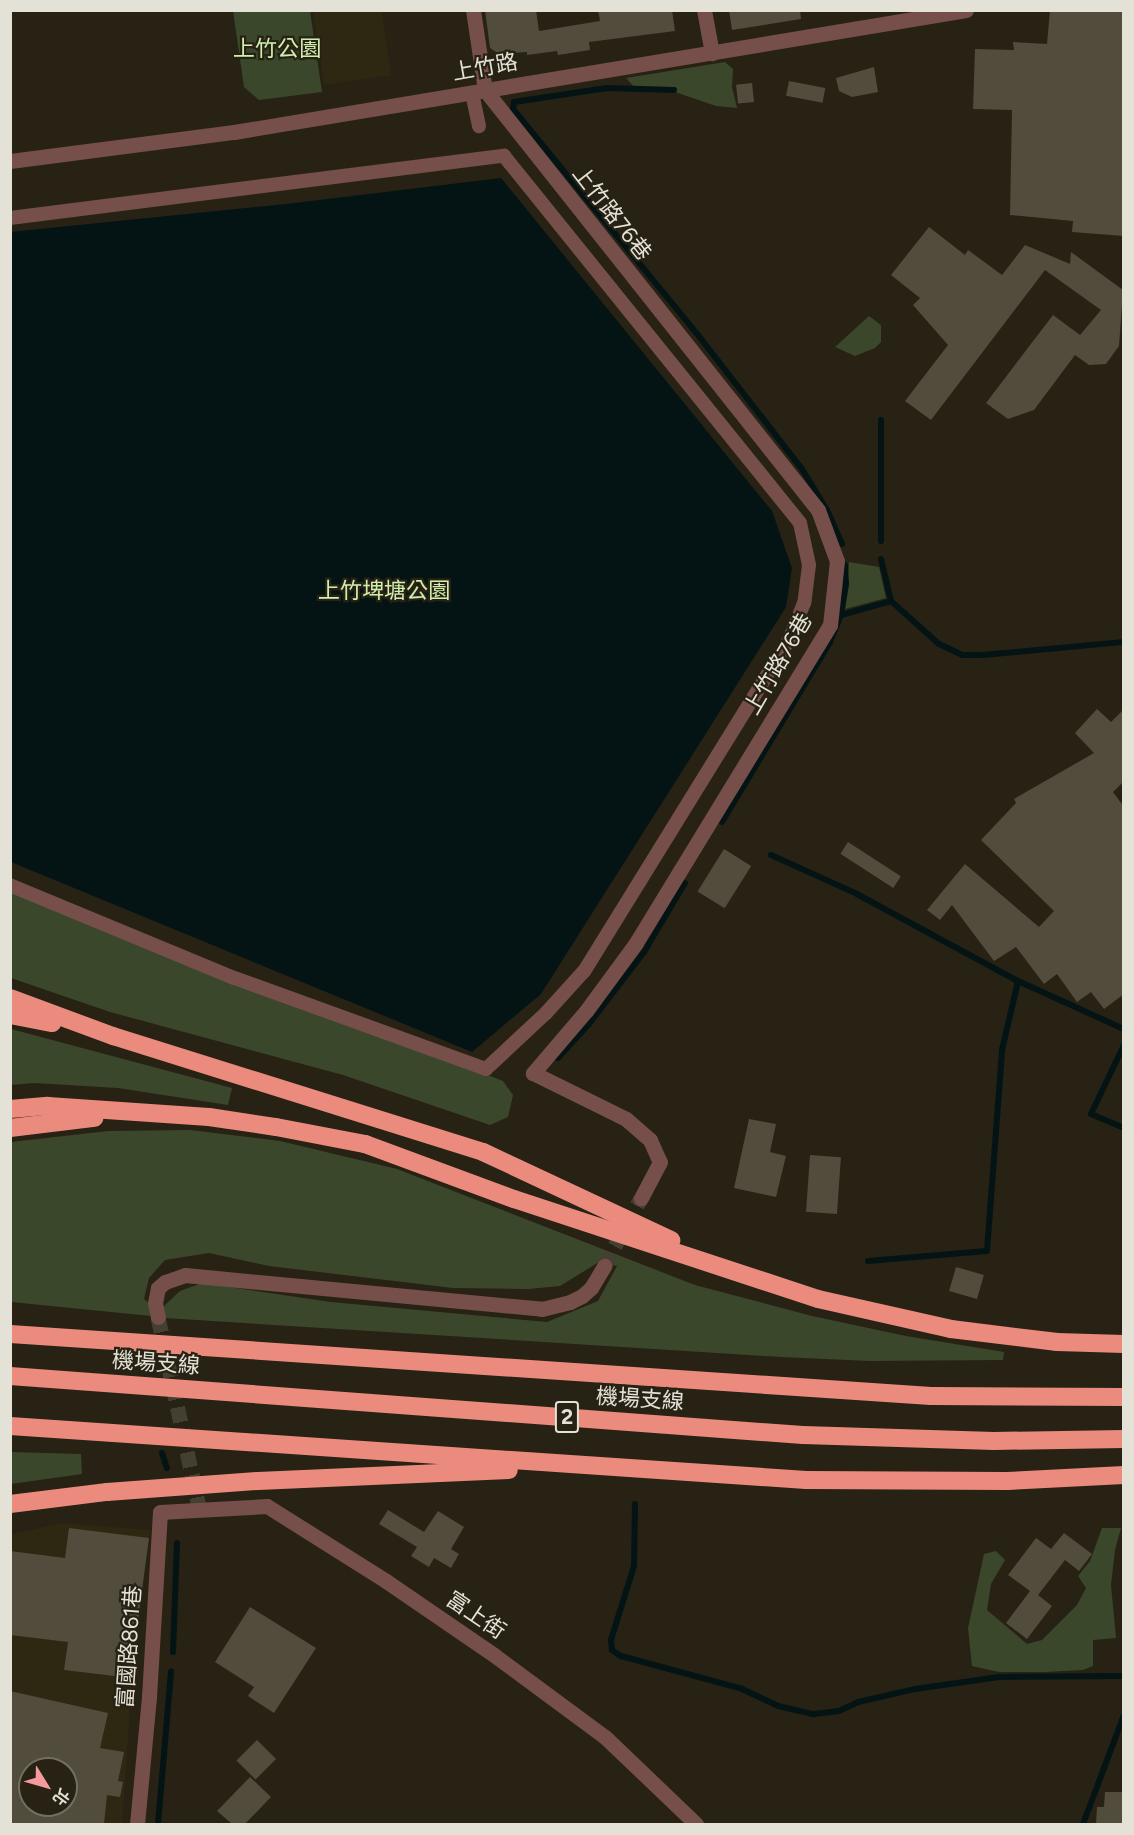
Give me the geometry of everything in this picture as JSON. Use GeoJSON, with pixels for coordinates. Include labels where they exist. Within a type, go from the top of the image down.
{"type":"FeatureCollection","features":[{"type":"Feature","properties":{"kind":"highway"},"geometry":{"type":"LineString","coordinates":[[10,998],[113,1036],[483,1152],[744,1273]]}},
{"type":"Feature","properties":{"kind":"highway"},"geometry":{"type":"LineString","coordinates":[[10,1014],[113,1036]]}},
{"type":"Feature","properties":{"kind":"highway"},"geometry":{"type":"LineString","coordinates":[[10,1109],[48,1106],[146,1112],[276,1127],[365,1144],[514,1199],[818,1299],[951,1329],[1057,1342],[1124,1344]]}},
{"type":"Feature","properties":{"kind":"highway"},"geometry":{"type":"LineString","coordinates":[[10,1128],[146,1112]]}},
{"type":"Feature","properties":{"kind":"highway","name":"機場支線"},"geometry":{"type":"LineString","coordinates":[[10,1334],[931,1396],[1124,1397]]}},
{"type":"Feature","properties":{"kind":"highway","name":"機場支線"},"geometry":{"type":"LineString","coordinates":[[10,1376],[803,1435],[994,1441],[1124,1439]]}},
{"type":"Feature","properties":{"kind":"highway"},"geometry":{"type":"LineString","coordinates":[[10,1426],[806,1480],[1006,1481],[1124,1475]]}},
{"type":"Feature","properties":{"kind":"highway"},"geometry":{"type":"LineString","coordinates":[[10,1438],[145,1435]]}},
{"type":"Feature","properties":{"kind":"highway"},"geometry":{"type":"LineString","coordinates":[[10,1504],[107,1492],[258,1480],[613,1467]]}},
{"type":"Feature","properties":{"kind":"street"},"geometry":{"type":"LineString","coordinates":[[473,10],[479,126]]}},
{"type":"Feature","properties":{"kind":"street"},"geometry":{"type":"LineString","coordinates":[[704,10],[711,53]]}},
{"type":"Feature","properties":{"kind":"street","name":"上竹路"},"geometry":{"type":"LineString","coordinates":[[10,161],[234,132],[966,10]]}},
{"type":"Feature","properties":{"kind":"street","name":"上竹路76巷"},"geometry":{"type":"LineString","coordinates":[[478,91],[818,510],[837,561],[830,625],[636,943],[586,1011],[533,1073],[626,1119],[650,1140],[660,1162],[640,1198]]}},
{"type":"Feature","properties":{"kind":"street"},"geometry":{"type":"LineString","coordinates":[[10,218],[504,156],[800,523],[809,565],[804,603],[790,638],[584,971],[546,1013],[486,1069],[234,978],[10,885]]}},
{"type":"Feature","properties":{"kind":"street"},"geometry":{"type":"LineString","coordinates":[[158,1317],[155,1302],[158,1288],[165,1282],[185,1275],[542,1309],[570,1302],[582,1296],[591,1288],[604,1266]]}},
{"type":"Feature","properties":{"kind":"street","name":"富上街"},"geometry":{"type":"LineString","coordinates":[[200,1511],[267,1506],[494,1654],[605,1737],[696,1824]]}},
{"type":"Feature","properties":{"kind":"street","name":"富國路861巷"},"geometry":{"type":"LineString","coordinates":[[137,1824],[149,1697],[160,1512],[200,1511]]}},
{"type":"Feature","properties":{"kind":"shaded area"},"geometry":{"type":"Polygon","coordinates":[[[313,11],[382,11],[391,75],[324,85],[313,11]]]}},
{"type":"Feature","properties":{"kind":"shaded area","name":"上竹埤塘公園"},"geometry":{"type":"Polygon","coordinates":[[[501,178],[772,511],[792,568],[786,607],[541,994],[472,1052],[11,862],[10,232],[286,204],[501,178]]]}},
{"type":"Feature","properties":{"kind":"shaded area"},"geometry":{"type":"Polygon","coordinates":[[[63,1523],[150,1530],[134,1650],[122,1824],[11,1823],[11,1534],[63,1523]]]}},
{"type":"Feature","properties":{"kind":"green space","name":"上竹公園"},"geometry":{"type":"Polygon","coordinates":[[[233,11],[310,11],[322,92],[259,100],[244,87],[233,11]]]}},
{"type":"Feature","properties":{"kind":"green space"},"geometry":{"type":"Polygon","coordinates":[[[725,62],[733,69],[732,87],[737,108],[716,106],[675,92],[638,91],[626,78],[725,62]]]}},
{"type":"Feature","properties":{"kind":"green space"},"geometry":{"type":"Polygon","coordinates":[[[869,316],[881,325],[881,342],[875,348],[855,356],[835,347],[869,316]]]}},
{"type":"Feature","properties":{"kind":"green space"},"geometry":{"type":"Polygon","coordinates":[[[849,562],[879,567],[886,598],[845,609],[849,562]]]}},
{"type":"Feature","properties":{"kind":"green space"},"geometry":{"type":"Polygon","coordinates":[[[10,889],[503,1081],[513,1095],[508,1117],[490,1125],[343,1075],[110,1012],[11,978],[10,889]]]}},
{"type":"Feature","properties":{"kind":"green space"},"geometry":{"type":"Polygon","coordinates":[[[11,1029],[232,1088],[228,1105],[118,1088],[34,1083],[11,1085],[11,1029]]]}},
{"type":"Feature","properties":{"kind":"green space"},"geometry":{"type":"Polygon","coordinates":[[[190,1130],[280,1141],[397,1169],[695,1285],[812,1316],[906,1336],[1004,1352],[1003,1360],[869,1361],[781,1357],[165,1318],[164,1306],[180,1291],[202,1283],[331,1302],[547,1322],[598,1301],[617,1266],[599,1262],[560,1286],[529,1289],[453,1288],[269,1266],[209,1253],[165,1260],[149,1278],[144,1299],[152,1306],[151,1316],[11,1302],[11,1142],[108,1131],[190,1130]]]}},
{"type":"Feature","properties":{"kind":"green space"},"geometry":{"type":"Polygon","coordinates":[[[11,1452],[81,1454],[82,1474],[11,1484],[11,1452]]]}},
{"type":"Feature","properties":{"kind":"green space"},"geometry":{"type":"Polygon","coordinates":[[[1102,1528],[1121,1528],[1115,1550],[1111,1585],[1116,1638],[1093,1640],[1093,1666],[1083,1670],[999,1672],[972,1666],[968,1628],[984,1554],[996,1551],[1005,1560],[991,1584],[987,1610],[1027,1644],[1042,1640],[1077,1605],[1086,1588],[1078,1576],[1090,1561],[1102,1528]]]}},
{"type":"Feature","properties":{"kind":"building"},"geometry":{"type":"Polygon","coordinates":[[[485,10],[536,10],[539,31],[600,21],[598,10],[672,10],[675,31],[589,42],[590,50],[558,55],[557,51],[527,55],[527,52],[499,54],[490,48],[485,10]]]}},
{"type":"Feature","properties":{"kind":"building"},"geometry":{"type":"Polygon","coordinates":[[[729,10],[800,10],[801,19],[732,30],[729,10]]]}},
{"type":"Feature","properties":{"kind":"building"},"geometry":{"type":"Polygon","coordinates":[[[1050,10],[1124,10],[1124,236],[1072,232],[1073,221],[1010,215],[1012,110],[973,109],[975,49],[1014,50],[1013,42],[1047,44],[1050,10]]]}},
{"type":"Feature","properties":{"kind":"building"},"geometry":{"type":"Polygon","coordinates":[[[874,67],[878,92],[852,97],[839,91],[836,78],[874,67]]]}},
{"type":"Feature","properties":{"kind":"building"},"geometry":{"type":"Polygon","coordinates":[[[789,81],[825,88],[822,103],[786,96],[789,81]]]}},
{"type":"Feature","properties":{"kind":"building"},"geometry":{"type":"Polygon","coordinates":[[[752,83],[754,102],[738,104],[736,85],[752,83]]]}},
{"type":"Feature","properties":{"kind":"building"},"geometry":{"type":"Polygon","coordinates":[[[929,227],[965,255],[968,250],[1002,275],[1025,245],[1070,264],[1071,252],[1123,290],[1119,346],[1106,364],[1089,365],[1075,355],[1034,410],[1008,419],[986,403],[1053,315],[1080,335],[1101,310],[1045,270],[931,420],[905,401],[948,345],[913,305],[920,298],[891,275],[929,227]]]}},
{"type":"Feature","properties":{"kind":"building"},"geometry":{"type":"Polygon","coordinates":[[[1097,709],[1111,722],[1124,709],[1124,781],[1113,792],[1124,807],[1124,994],[1104,1009],[1091,992],[1077,1002],[1057,974],[1044,984],[1016,947],[994,961],[952,905],[940,920],[927,910],[965,864],[1039,927],[1054,911],[981,840],[1016,803],[1014,799],[1094,753],[1075,733],[1097,709]]]}},
{"type":"Feature","properties":{"kind":"building"},"geometry":{"type":"Polygon","coordinates":[[[848,842],[901,876],[893,888],[840,854],[848,842]]]}},
{"type":"Feature","properties":{"kind":"building"},"geometry":{"type":"Polygon","coordinates":[[[724,849],[751,866],[725,908],[698,891],[724,849]]]}},
{"type":"Feature","properties":{"kind":"building"},"geometry":{"type":"Polygon","coordinates":[[[749,1119],[776,1124],[770,1152],[786,1156],[776,1197],[734,1188],[749,1119]]]}},
{"type":"Feature","properties":{"kind":"building"},"geometry":{"type":"Polygon","coordinates":[[[810,1155],[841,1157],[837,1214],[806,1212],[810,1155]]]}},
{"type":"Feature","properties":{"kind":"building"},"geometry":{"type":"Polygon","coordinates":[[[956,1267],[984,1275],[977,1299],[949,1291],[956,1267]]]}},
{"type":"Feature","properties":{"kind":"building"},"geometry":{"type":"Polygon","coordinates":[[[388,1510],[424,1532],[438,1511],[464,1527],[451,1549],[459,1554],[451,1568],[434,1558],[429,1567],[411,1556],[417,1547],[379,1524],[388,1510]]]}},
{"type":"Feature","properties":{"kind":"building"},"geometry":{"type":"Polygon","coordinates":[[[69,1528],[149,1538],[134,1650],[127,1649],[123,1677],[64,1670],[68,1642],[10,1635],[10,1551],[65,1558],[69,1528]]]}},
{"type":"Feature","properties":{"kind":"building"},"geometry":{"type":"Polygon","coordinates":[[[1064,1533],[1092,1554],[1079,1571],[1065,1560],[1038,1595],[1052,1606],[1027,1639],[1006,1623],[1030,1591],[1008,1575],[1036,1538],[1051,1549],[1064,1533]]]}},
{"type":"Feature","properties":{"kind":"building"},"geometry":{"type":"Polygon","coordinates":[[[250,1607],[316,1648],[274,1713],[248,1696],[254,1687],[215,1662],[250,1607]]]}},
{"type":"Feature","properties":{"kind":"building"},"geometry":{"type":"Polygon","coordinates":[[[10,1691],[108,1713],[100,1748],[124,1752],[118,1781],[123,1782],[120,1797],[107,1795],[104,1824],[10,1823],[10,1691]]]}},
{"type":"Feature","properties":{"kind":"building"},"geometry":{"type":"Polygon","coordinates":[[[257,1740],[276,1759],[256,1780],[236,1761],[257,1740]]]}},
{"type":"Feature","properties":{"kind":"building"},"geometry":{"type":"Polygon","coordinates":[[[250,1777],[271,1797],[245,1824],[232,1824],[217,1811],[250,1777]]]}},
{"type":"Feature","properties":{"kind":"building"},"geometry":{"type":"Polygon","coordinates":[[[1105,1792],[1124,1792],[1124,1824],[1096,1824],[1097,1807],[1104,1807],[1105,1792]]]}},
{"type":"Feature","properties":{"kind":"waterway"},"geometry":{"type":"LineString","coordinates":[[674,90],[607,88],[514,102],[513,109],[698,335],[802,469],[827,510],[842,544]]}},
{"type":"Feature","properties":{"kind":"waterway"},"geometry":{"type":"LineString","coordinates":[[881,420],[881,541]]}},
{"type":"Feature","properties":{"kind":"waterway"},"geometry":{"type":"LineString","coordinates":[[881,559],[891,601],[939,644],[963,655],[1124,642]]}},
{"type":"Feature","properties":{"kind":"waterway"},"geometry":{"type":"LineString","coordinates":[[845,565],[846,584],[841,615],[891,601]]}},
{"type":"Feature","properties":{"kind":"waterway"},"geometry":{"type":"LineString","coordinates":[[722,822],[830,642],[841,615]]}},
{"type":"Feature","properties":{"kind":"waterway"},"geometry":{"type":"LineString","coordinates":[[771,855],[855,893],[1018,981],[1124,1029]]}},
{"type":"Feature","properties":{"kind":"waterway"},"geometry":{"type":"LineString","coordinates":[[558,1058],[589,1024],[644,952],[685,883]]}},
{"type":"Feature","properties":{"kind":"waterway"},"geometry":{"type":"LineString","coordinates":[[868,1261],[987,1251],[1002,1050],[1018,981]]}},
{"type":"Feature","properties":{"kind":"waterway"},"geometry":{"type":"LineString","coordinates":[[1124,1045],[1091,1114],[1124,1128]]}},
{"type":"Feature","properties":{"kind":"waterway"},"geometry":{"type":"LineString","coordinates":[[162,1453],[167,1468]]}},
{"type":"Feature","properties":{"kind":"waterway"},"geometry":{"type":"LineString","coordinates":[[635,1504],[634,1566],[611,1640],[612,1650],[621,1656],[740,1688],[778,1706],[814,1714],[839,1711],[858,1702],[915,1689],[999,1677],[1124,1676]]}},
{"type":"Feature","properties":{"kind":"waterway"},"geometry":{"type":"LineString","coordinates":[[173,1652],[177,1543]]}},
{"type":"Feature","properties":{"kind":"waterway"},"geometry":{"type":"LineString","coordinates":[[158,1824],[171,1672]]}},
{"type":"Feature","properties":{"kind":"waterway"},"geometry":{"type":"LineString","coordinates":[[1083,1824],[1124,1715]]}},
{"type":"Feature","properties":{"kind":"tunnel"},"geometry":{"type":"LineString","coordinates":[[604,1266],[641,1198]]}},
{"type":"Feature","properties":{"kind":"tunnel"},"geometry":{"type":"LineString","coordinates":[[158,1317],[200,1511]]}}]}
